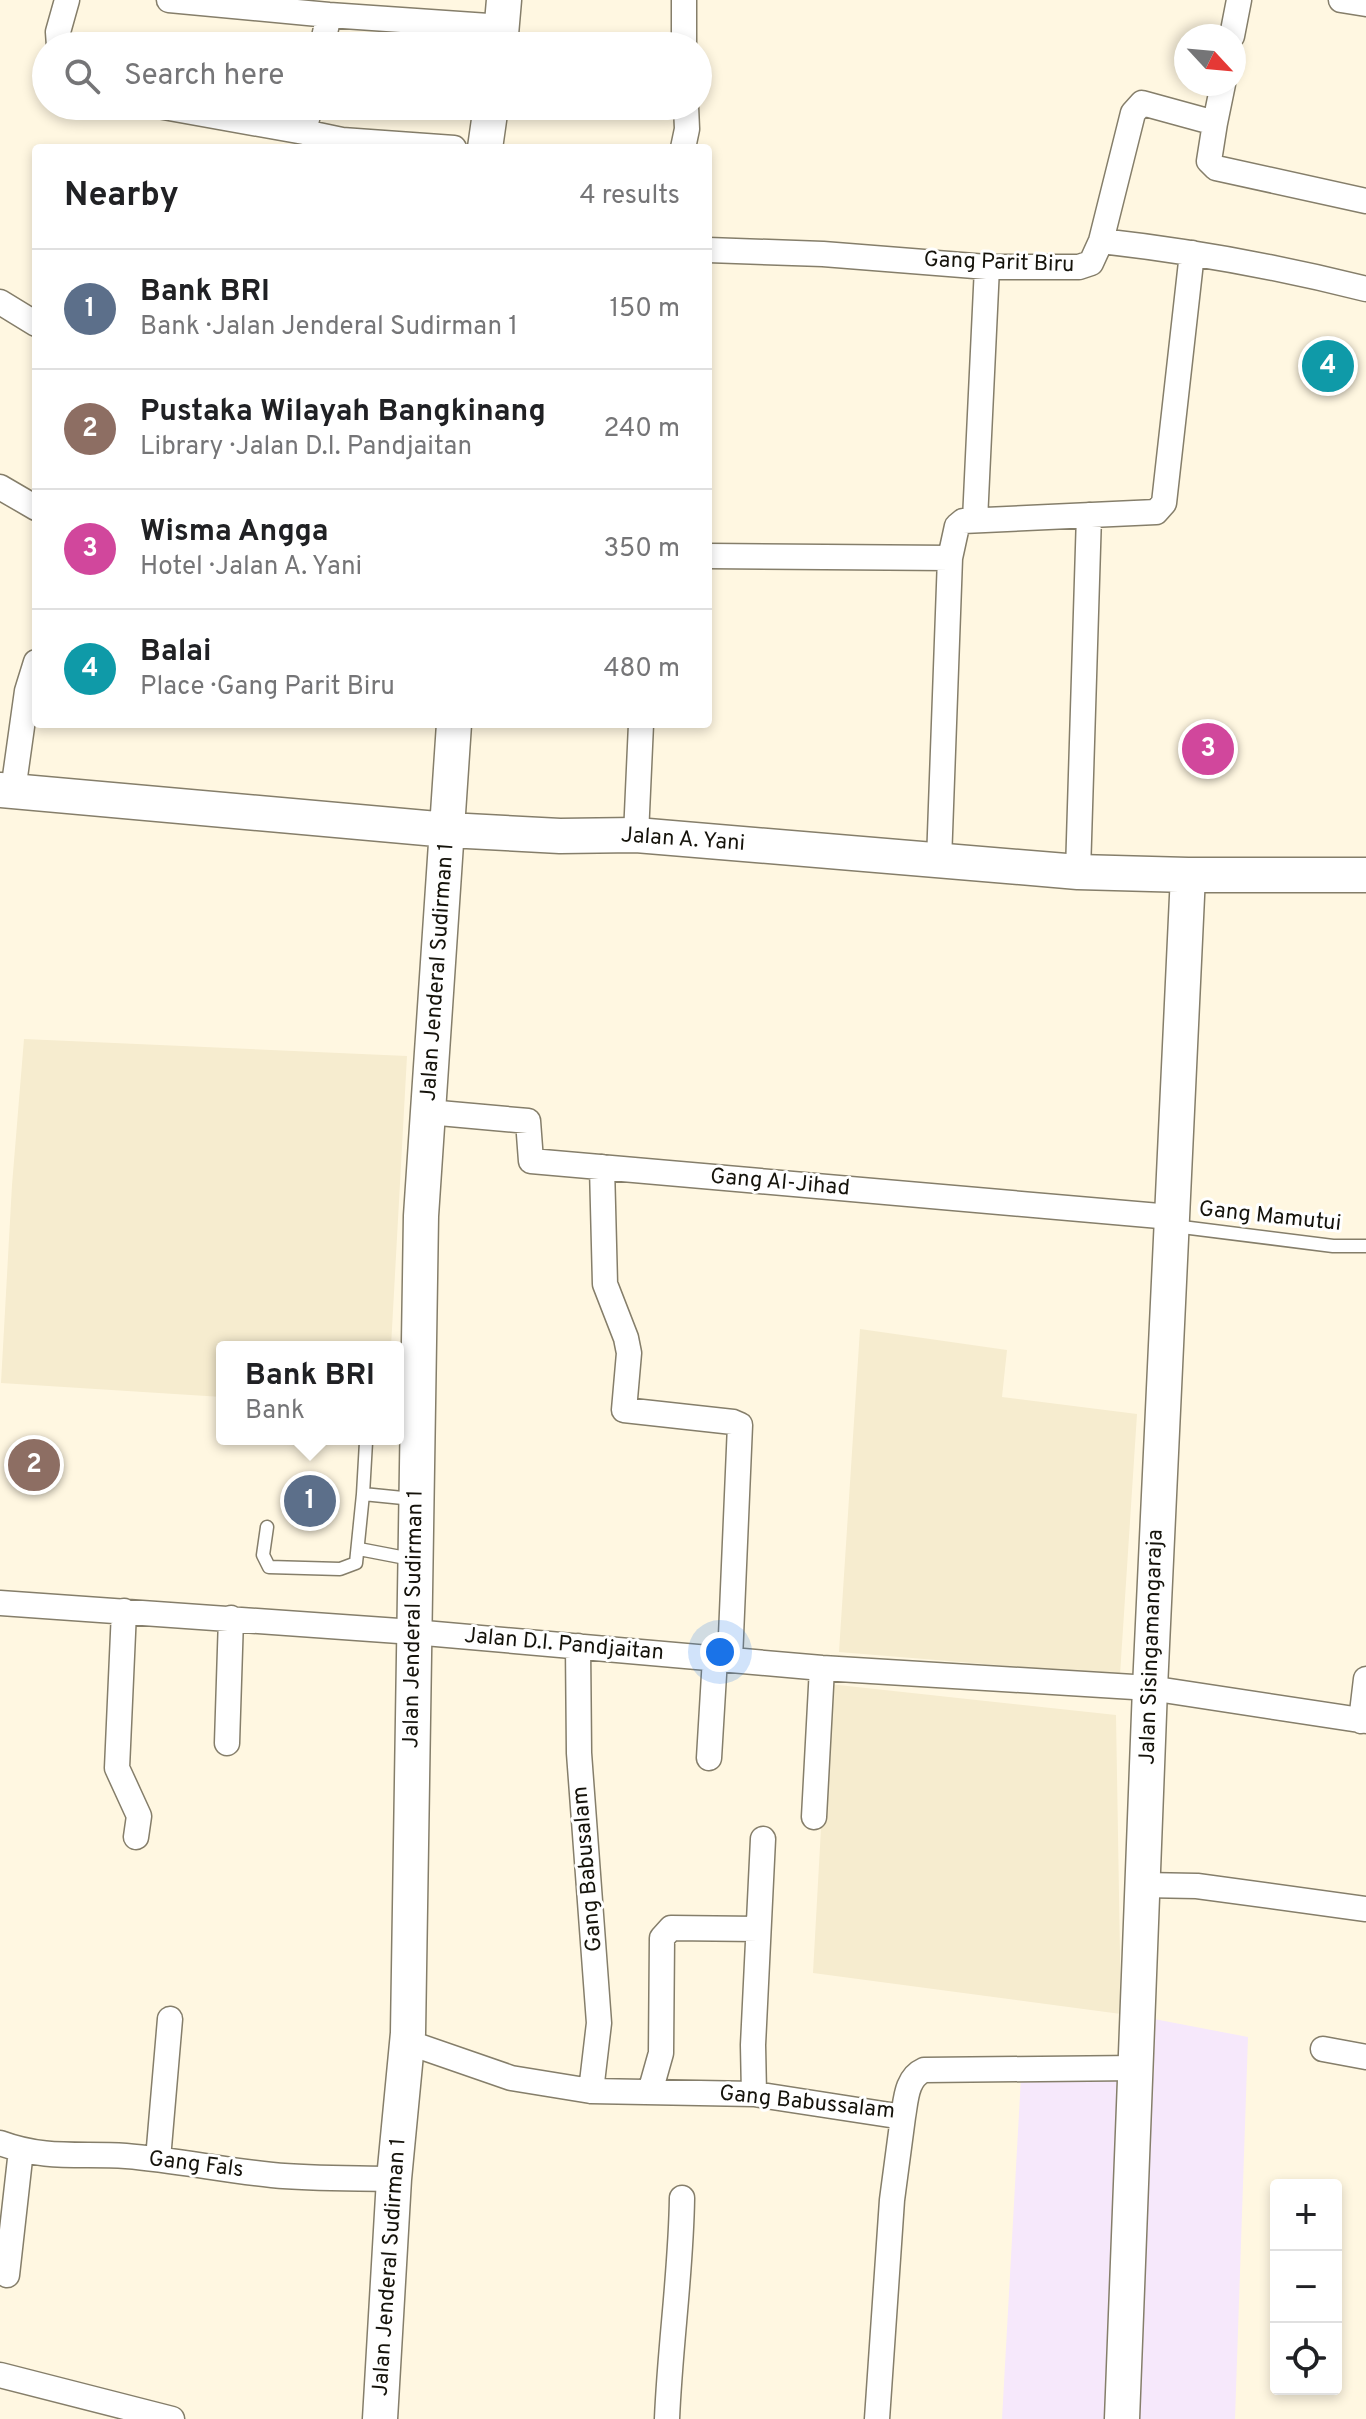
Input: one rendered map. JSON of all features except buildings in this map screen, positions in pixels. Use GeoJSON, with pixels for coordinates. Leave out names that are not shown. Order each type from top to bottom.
{"type":"FeatureCollection","features":[{"type":"Feature","properties":{"kind":"street"},"geometry":{"type":"LineString","coordinates":[[58,32],[67,0]]}},
{"type":"Feature","properties":{"kind":"street"},"geometry":{"type":"LineString","coordinates":[[169,0],[329,15],[502,24]]}},
{"type":"Feature","properties":{"kind":"street"},"geometry":{"type":"LineString","coordinates":[[684,0],[684,32]]}},
{"type":"Feature","properties":{"kind":"street"},"geometry":{"type":"LineString","coordinates":[[1234,24],[1239,0]]}},
{"type":"Feature","properties":{"kind":"street"},"geometry":{"type":"LineString","coordinates":[[1341,0],[1366,4]]}},
{"type":"Feature","properties":{"kind":"street"},"geometry":{"type":"LineString","coordinates":[[325,32],[329,15]]}},
{"type":"Feature","properties":{"kind":"street"},"geometry":{"type":"LineString","coordinates":[[1221,96],[1209,161],[1216,168],[1366,201]]}},
{"type":"Feature","properties":{"kind":"street"},"geometry":{"type":"LineString","coordinates":[[1101,241],[1133,113],[1138,105],[1142,103],[1215,123]]}},
{"type":"Feature","properties":{"kind":"street"},"geometry":{"type":"LineString","coordinates":[[237,120],[342,140],[398,144]]}},
{"type":"Feature","properties":{"kind":"street"},"geometry":{"type":"LineString","coordinates":[[304,132],[307,120]]}},
{"type":"Feature","properties":{"kind":"street"},"geometry":{"type":"LineString","coordinates":[[486,144],[489,120]]}},
{"type":"Feature","properties":{"kind":"street"},"geometry":{"type":"LineString","coordinates":[[684,144],[687,120]]}},
{"type":"Feature","properties":{"kind":"street","name":"Gang Parit Biru"},"geometry":{"type":"LineString","coordinates":[[712,250],[823,254],[987,267],[1086,266],[1091,263],[1101,241],[1300,272],[1366,289]]}},
{"type":"Feature","properties":{"kind":"street"},"geometry":{"type":"LineString","coordinates":[[939,861],[950,558],[957,526],[963,521],[975,520],[1156,512],[1164,503],[1192,253]]}},
{"type":"Feature","properties":{"kind":"street"},"geometry":{"type":"LineString","coordinates":[[975,520],[987,267]]}},
{"type":"Feature","properties":{"kind":"street"},"geometry":{"type":"LineString","coordinates":[[0,302],[32,322]]}},
{"type":"Feature","properties":{"kind":"street"},"geometry":{"type":"LineString","coordinates":[[0,487],[32,506]]}},
{"type":"Feature","properties":{"kind":"street"},"geometry":{"type":"LineString","coordinates":[[1078,872],[1089,515]]}},
{"type":"Feature","properties":{"kind":"street"},"geometry":{"type":"LineString","coordinates":[[712,556],[950,558]]}},
{"type":"Feature","properties":{"kind":"street"},"geometry":{"type":"LineString","coordinates":[[6,791],[32,675]]}},
{"type":"Feature","properties":{"kind":"street","name":"Jalan Jenderal Sudirman 1"},"geometry":{"type":"LineString","coordinates":[[380,2419],[394,2179],[407,2042],[421,1216],[454,728]]}},
{"type":"Feature","properties":{"kind":"street"},"geometry":{"type":"LineString","coordinates":[[636,835],[641,728]]}},
{"type":"Feature","properties":{"kind":"street","name":"Jalan A. Yani"},"geometry":{"type":"LineString","coordinates":[[6,791],[448,830],[560,836],[636,835],[1078,872],[1366,875]]}},
{"type":"Feature","properties":{"kind":"street","name":"Jalan Sisingamangaraja"},"geometry":{"type":"LineString","coordinates":[[1122,2419],[1150,1688],[1188,875]]}},
{"type":"Feature","properties":{"kind":"street","name":"Gang Al-Jihad"},"geometry":{"type":"LineString","coordinates":[[428,1112],[528,1121],[531,1161],[1170,1221]]}},
{"type":"Feature","properties":{"kind":"street"},"geometry":{"type":"LineString","coordinates":[[602,1167],[605,1284],[629,1353],[624,1410],[740,1425],[722,1659],[709,1758]]}},
{"type":"Feature","properties":{"kind":"street","name":"Jalan D.I. Pandjaitan"},"geometry":{"type":"LineString","coordinates":[[0,1603],[413,1632],[822,1668],[1150,1688],[1363,1721]]}},
{"type":"Feature","properties":{"kind":"street"},"geometry":{"type":"LineString","coordinates":[[124,1611],[117,1768],[139,1816],[136,1837]]}},
{"type":"Feature","properties":{"kind":"street"},"geometry":{"type":"LineString","coordinates":[[227,1743],[231,1618]]}},
{"type":"Feature","properties":{"kind":"street","name":"Gang Babusalam"},"geometry":{"type":"LineString","coordinates":[[578,1646],[580,1769],[599,2023],[591,2091]]}},
{"type":"Feature","properties":{"kind":"street"},"geometry":{"type":"LineString","coordinates":[[814,1817],[822,1668]]}},
{"type":"Feature","properties":{"kind":"street"},"geometry":{"type":"LineString","coordinates":[[1363,1721],[1366,1679]]}},
{"type":"Feature","properties":{"kind":"street"},"geometry":{"type":"LineString","coordinates":[[754,2094],[753,2045],[763,1839]]}},
{"type":"Feature","properties":{"kind":"street"},"geometry":{"type":"LineString","coordinates":[[1143,1885],[1197,1886],[1366,1909]]}},
{"type":"Feature","properties":{"kind":"street"},"geometry":{"type":"LineString","coordinates":[[650,2092],[661,2053],[662,1938],[671,1928],[758,1929]]}},
{"type":"Feature","properties":{"kind":"street"},"geometry":{"type":"LineString","coordinates":[[158,2159],[170,2019]]}},
{"type":"Feature","properties":{"kind":"street","name":"Gang Babussalam"},"geometry":{"type":"LineString","coordinates":[[407,2042],[511,2078],[591,2091],[754,2094],[903,2117],[911,2080],[924,2070],[1137,2068]]}},
{"type":"Feature","properties":{"kind":"street"},"geometry":{"type":"LineString","coordinates":[[1323,2049],[1366,2057]]}},
{"type":"Feature","properties":{"kind":"street"},"geometry":{"type":"LineString","coordinates":[[877,2419],[892,2200],[903,2117]]}},
{"type":"Feature","properties":{"kind":"street"},"geometry":{"type":"LineString","coordinates":[[7,2275],[10,2146]]}},
{"type":"Feature","properties":{"kind":"street","name":"Gang Fals"},"geometry":{"type":"LineString","coordinates":[[10,2146],[63,2157],[158,2159],[272,2175],[394,2179]]}},
{"type":"Feature","properties":{"kind":"street"},"geometry":{"type":"LineString","coordinates":[[667,2419],[669,2363],[682,2243],[682,2198]]}},
{"type":"Feature","properties":{"kind":"street"},"geometry":{"type":"LineString","coordinates":[[0,2375],[172,2419]]}},
{"type":"Feature","properties":{"kind":"lane","name":"Gang Mamutui"},"geometry":{"type":"LineString","coordinates":[[1170,1221],[1333,1246],[1366,1246]]}},
{"type":"Feature","properties":{"kind":"lane"},"geometry":{"type":"LineString","coordinates":[[267,1527],[263,1555],[269,1567],[340,1569],[356,1563],[366,1445]]}},
{"type":"Feature","properties":{"kind":"lane"},"geometry":{"type":"LineString","coordinates":[[363,1494],[416,1500]]}},
{"type":"Feature","properties":{"kind":"lane"},"geometry":{"type":"LineString","coordinates":[[359,1549],[415,1560]]}},
{"type":"Feature","properties":{"kind":"shaded area"},"geometry":{"type":"Polygon","coordinates":[[[24,1039],[407,1056],[391,1341],[216,1341],[216,1397],[1,1383],[24,1039]]]}},
{"type":"Feature","properties":{"kind":"shaded area"},"geometry":{"type":"Polygon","coordinates":[[[860,1329],[1007,1350],[1002,1397],[1137,1414],[1120,1675],[839,1652],[860,1329]]]}},
{"type":"Feature","properties":{"kind":"shaded area"},"geometry":{"type":"Polygon","coordinates":[[[829,1684],[1116,1715],[1121,2014],[813,1973],[829,1684]]]}},
{"type":"Feature","properties":{"kind":"shaded area"},"geometry":{"type":"Polygon","coordinates":[[[1154,2019],[1248,2037],[1235,2419],[1002,2419],[1021,2077],[1120,2077],[1154,2073],[1154,2019]]]}},
{"type":"Feature","properties":{"kind":"place","name":"Balai"},"geometry":{"type":"Point","coordinates":[1328,366]}},
{"type":"Feature","properties":{"kind":"place","name":"Wisma Angga"},"geometry":{"type":"Point","coordinates":[1208,749]}},
{"type":"Feature","properties":{"kind":"place","name":"Pustaka Wilayah Bangkinang"},"geometry":{"type":"Point","coordinates":[34,1465]}},
{"type":"Feature","properties":{"kind":"place","name":"Bank BRI"},"geometry":{"type":"Point","coordinates":[310,1501]}}]}
